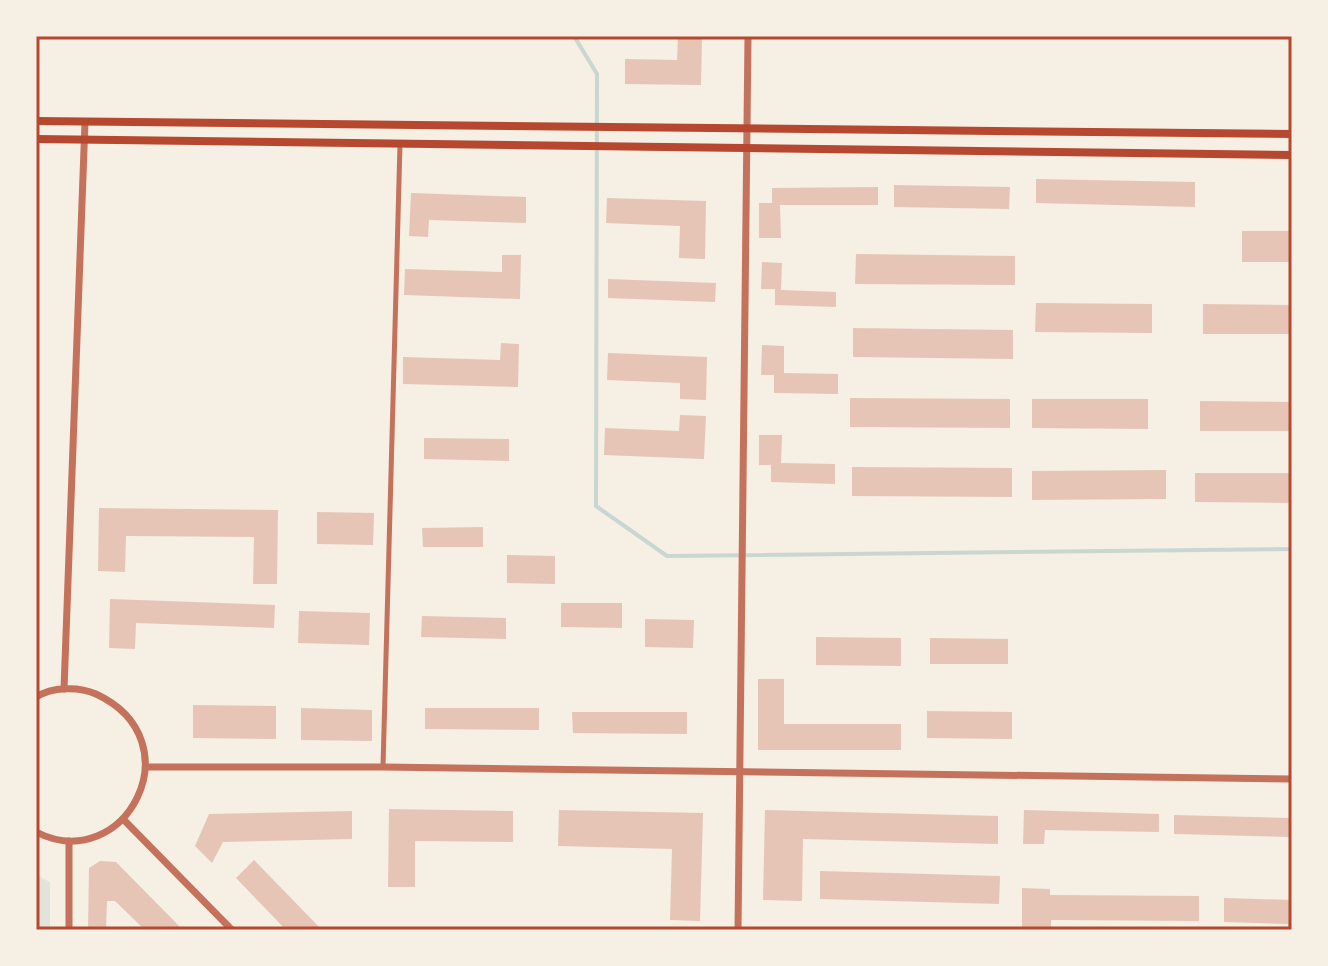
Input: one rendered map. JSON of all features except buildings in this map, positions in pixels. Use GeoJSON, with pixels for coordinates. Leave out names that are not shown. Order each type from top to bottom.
{"type":"FeatureCollection","features":[{"type":"Feature","properties":{"kind":"main road"},"geometry":{"type":"LineString","coordinates":[[36,121],[1292,134]]}},
{"type":"Feature","properties":{"kind":"main road"},"geometry":{"type":"LineString","coordinates":[[36,139],[1292,155]]}},
{"type":"Feature","properties":{"kind":"street"},"geometry":{"type":"LineString","coordinates":[[738,930],[748,36]]}},
{"type":"Feature","properties":{"kind":"street"},"geometry":{"type":"LineString","coordinates":[[64,689],[85,122]]}},
{"type":"Feature","properties":{"kind":"street"},"geometry":{"type":"LineString","coordinates":[[383,767],[401,143]]}},
{"type":"Feature","properties":{"kind":"street"},"geometry":{"type":"LineString","coordinates":[[36,697],[64,689],[90,691],[113,702],[131,719],[142,742],[146,767],[139,795],[123,819],[98,835],[69,841],[36,832]]}},
{"type":"Feature","properties":{"kind":"street"},"geometry":{"type":"LineString","coordinates":[[146,767],[383,767],[1292,779]]}},
{"type":"Feature","properties":{"kind":"street"},"geometry":{"type":"LineString","coordinates":[[123,819],[232,930]]}},
{"type":"Feature","properties":{"kind":"street"},"geometry":{"type":"LineString","coordinates":[[69,841],[69,930]]}},
{"type":"Feature","properties":{"kind":"shaded area"},"geometry":{"type":"Polygon","coordinates":[[[36,875],[50,882],[50,930],[36,930],[36,875]]]}},
{"type":"Feature","properties":{"kind":"waterway"},"geometry":{"type":"LineString","coordinates":[[574,36],[597,74],[596,506],[667,556],[1292,549]]}}]}
